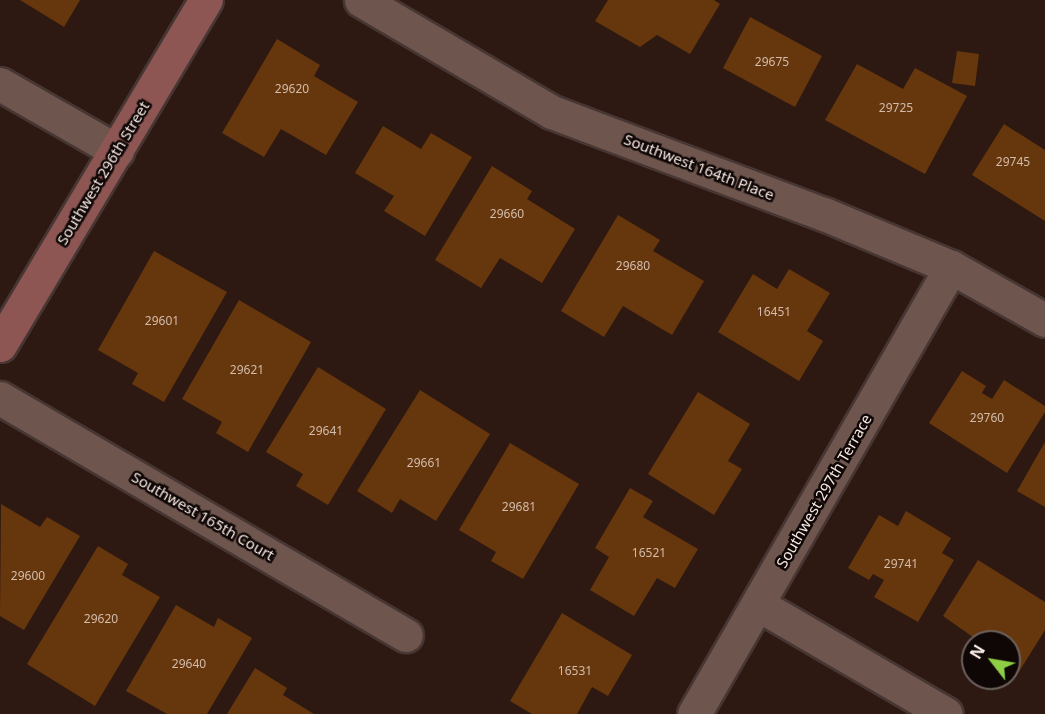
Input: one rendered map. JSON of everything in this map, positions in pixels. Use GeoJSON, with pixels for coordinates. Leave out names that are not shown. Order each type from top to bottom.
{"type":"FeatureCollection","features":[{"type":"Feature","properties":{"kind":"street","name":"Southwest 296th Street"},"geometry":{"type":"LineString","coordinates":[[0,345],[206,0]]}},
{"type":"Feature","properties":{"kind":"street","name":"Southwest 164th Place"},"geometry":{"type":"LineString","coordinates":[[361,0],[552,112],[824,214],[951,267],[1045,320]]}},
{"type":"Feature","properties":{"kind":"street"},"geometry":{"type":"LineString","coordinates":[[0,84],[117,151]]}},
{"type":"Feature","properties":{"kind":"street","name":"Southwest 297th Terrace"},"geometry":{"type":"LineString","coordinates":[[694,714],[759,605],[951,267]]}},
{"type":"Feature","properties":{"kind":"street","name":"Southwest 165th Court"},"geometry":{"type":"LineString","coordinates":[[0,398],[405,635]]}},
{"type":"Feature","properties":{"kind":"street"},"geometry":{"type":"LineString","coordinates":[[759,605],[946,714]]}},
{"type":"Feature","properties":{"kind":"building"},"geometry":{"type":"Polygon","coordinates":[[[20,0],[80,0],[64,27],[20,0]]]}},
{"type":"Feature","properties":{"kind":"building"},"geometry":{"type":"Polygon","coordinates":[[[608,0],[714,0],[720,4],[690,54],[657,35],[640,47],[595,21],[608,0]]]}},
{"type":"Feature","properties":{"kind":"building"},"geometry":{"type":"Polygon","coordinates":[[[750,17],[822,56],[795,107],[723,68],[750,17]]]}},
{"type":"Feature","properties":{"kind":"building"},"geometry":{"type":"Polygon","coordinates":[[[277,39],[320,65],[314,76],[358,102],[326,155],[281,129],[264,157],[222,133],[277,39]]]}},
{"type":"Feature","properties":{"kind":"building"},"geometry":{"type":"Polygon","coordinates":[[[957,51],[979,54],[975,86],[952,83],[957,51]]]}},
{"type":"Feature","properties":{"kind":"building"},"geometry":{"type":"Polygon","coordinates":[[[857,64],[903,89],[915,68],[967,96],[925,174],[825,120],[857,64]]]}},
{"type":"Feature","properties":{"kind":"building"},"geometry":{"type":"Polygon","coordinates":[[[1004,124],[1045,150],[1045,221],[972,175],[1004,124]]]}},
{"type":"Feature","properties":{"kind":"building"},"geometry":{"type":"Polygon","coordinates":[[[383,126],[421,149],[431,133],[472,157],[425,236],[384,211],[394,196],[355,173],[383,126]]]}},
{"type":"Feature","properties":{"kind":"building"},"geometry":{"type":"Polygon","coordinates":[[[492,166],[532,191],[527,199],[575,229],[542,283],[500,258],[481,288],[435,260],[492,166]]]}},
{"type":"Feature","properties":{"kind":"building"},"geometry":{"type":"Polygon","coordinates":[[[618,215],[660,240],[653,251],[704,281],[672,335],[623,306],[604,337],[561,311],[618,215]]]}},
{"type":"Feature","properties":{"kind":"building"},"geometry":{"type":"Polygon","coordinates":[[[154,251],[227,292],[164,402],[132,384],[138,373],[98,350],[154,251]]]}},
{"type":"Feature","properties":{"kind":"building"},"geometry":{"type":"Polygon","coordinates":[[[789,269],[830,293],[807,331],[823,341],[799,381],[718,332],[753,274],[777,289],[789,269]]]}},
{"type":"Feature","properties":{"kind":"building"},"geometry":{"type":"Polygon","coordinates":[[[239,300],[311,342],[248,452],[216,433],[222,422],[182,399],[239,300]]]}},
{"type":"Feature","properties":{"kind":"building"},"geometry":{"type":"Polygon","coordinates":[[[318,367],[386,409],[328,505],[296,486],[303,474],[266,452],[318,367]]]}},
{"type":"Feature","properties":{"kind":"building"},"geometry":{"type":"Polygon","coordinates":[[[962,371],[986,386],[982,393],[992,399],[1004,380],[1045,406],[1045,412],[1007,473],[929,423],[962,371]]]}},
{"type":"Feature","properties":{"kind":"building"},"geometry":{"type":"Polygon","coordinates":[[[420,390],[490,434],[436,521],[400,499],[392,513],[357,491],[420,390]]]}},
{"type":"Feature","properties":{"kind":"building"},"geometry":{"type":"Polygon","coordinates":[[[698,392],[750,424],[728,461],[742,469],[714,515],[648,474],[698,392]]]}},
{"type":"Feature","properties":{"kind":"building"},"geometry":{"type":"Polygon","coordinates":[[[1045,442],[1045,507],[1017,491],[1045,442]]]}},
{"type":"Feature","properties":{"kind":"building"},"geometry":{"type":"Polygon","coordinates":[[[510,443],[579,484],[523,579],[491,561],[496,552],[459,530],[510,443]]]}},
{"type":"Feature","properties":{"kind":"building"},"geometry":{"type":"Polygon","coordinates":[[[630,488],[653,501],[643,517],[698,549],[675,588],[657,578],[634,616],[590,590],[609,557],[595,548],[630,488]]]}},
{"type":"Feature","properties":{"kind":"building"},"geometry":{"type":"Polygon","coordinates":[[[1,504],[40,527],[47,517],[80,536],[24,630],[0,616],[1,504]]]}},
{"type":"Feature","properties":{"kind":"building"},"geometry":{"type":"Polygon","coordinates":[[[906,511],[951,538],[942,553],[954,560],[918,622],[874,597],[884,580],[873,574],[869,580],[848,568],[879,515],[898,526],[906,511]]]}},
{"type":"Feature","properties":{"kind":"building"},"geometry":{"type":"Polygon","coordinates":[[[98,546],[128,564],[122,575],[160,597],[95,706],[27,664],[98,546]]]}},
{"type":"Feature","properties":{"kind":"building"},"geometry":{"type":"Polygon","coordinates":[[[978,560],[1045,602],[1045,630],[1021,668],[1021,630],[963,630],[943,616],[978,560]]]}},
{"type":"Feature","properties":{"kind":"building"},"geometry":{"type":"Polygon","coordinates":[[[176,605],[214,627],[218,618],[252,638],[207,714],[167,714],[126,691],[176,605]]]}},
{"type":"Feature","properties":{"kind":"building"},"geometry":{"type":"Polygon","coordinates":[[[562,613],[632,655],[608,696],[592,687],[577,714],[532,714],[510,701],[562,613]]]}},
{"type":"Feature","properties":{"kind":"building"},"geometry":{"type":"Polygon","coordinates":[[[255,668],[287,688],[283,695],[314,714],[227,714],[255,668]]]}}]}
